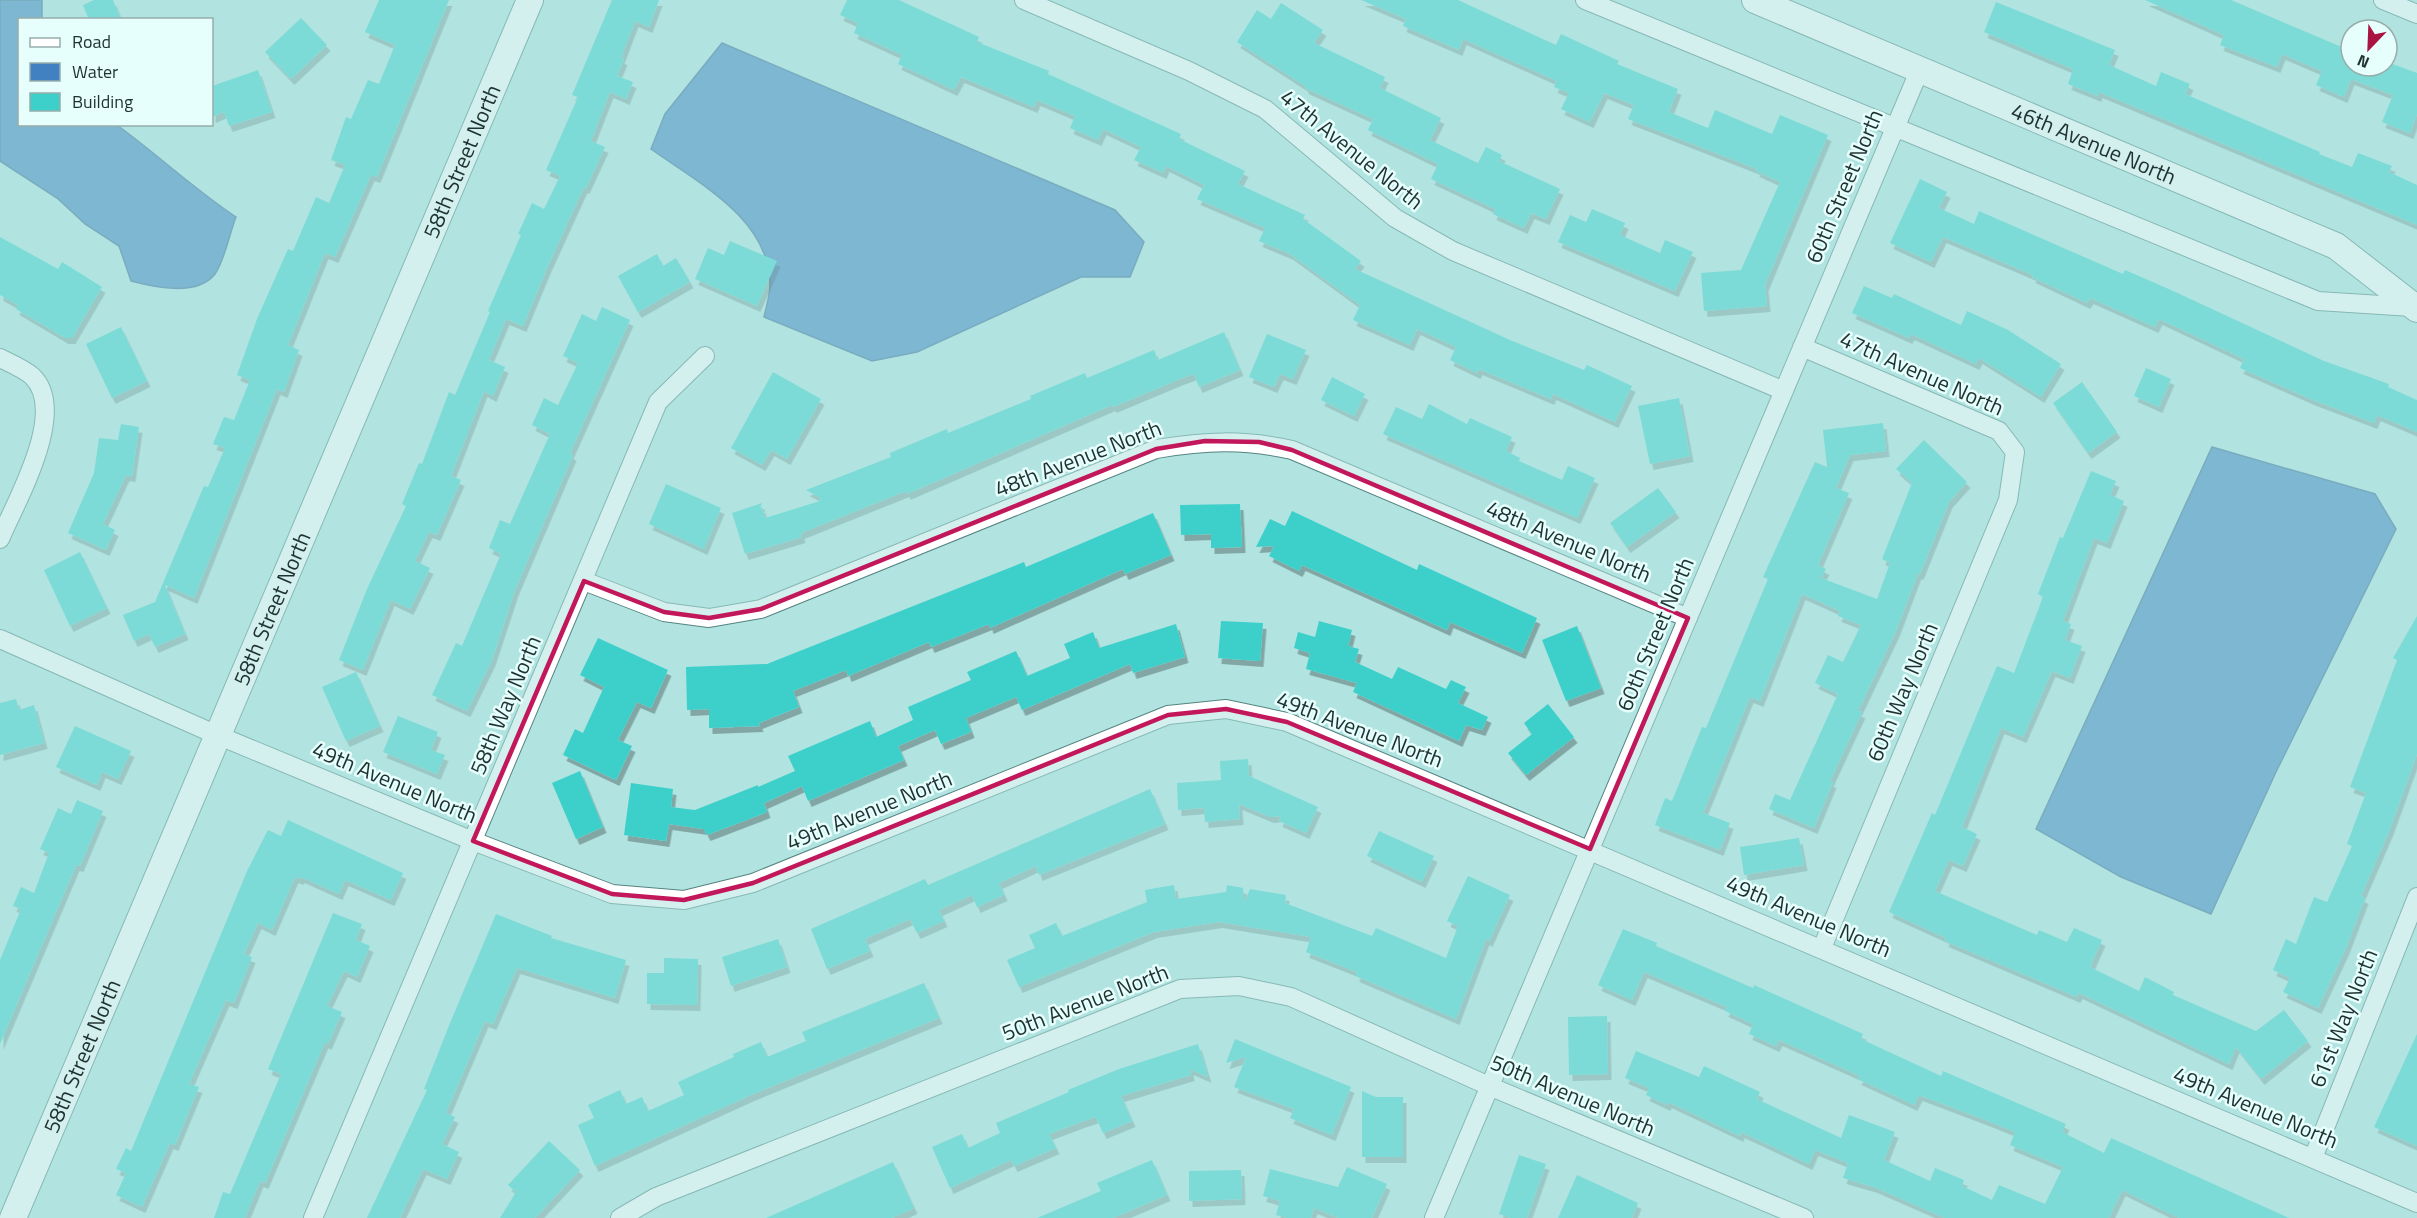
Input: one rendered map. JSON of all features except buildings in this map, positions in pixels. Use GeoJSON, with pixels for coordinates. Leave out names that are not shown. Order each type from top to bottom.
{"type":"FeatureCollection","features":[{"type":"Feature","properties":{"kind":"street","name":"58th Street North"},"geometry":{"type":"LineString","coordinates":[[13,1218],[530,0]]}},
{"type":"Feature","properties":{"kind":"street","name":"47th Avenue North"},"geometry":{"type":"LineString","coordinates":[[1024,0],[1189,71],[1265,109],[1395,218],[1453,252],[1784,390]]}},
{"type":"Feature","properties":{"kind":"street"},"geometry":{"type":"LineString","coordinates":[[1585,0],[2318,301],[2415,308]]}},
{"type":"Feature","properties":{"kind":"street","name":"46th Avenue North"},"geometry":{"type":"LineString","coordinates":[[1755,0],[2336,246],[2415,308]]}},
{"type":"Feature","properties":{"kind":"street"},"geometry":{"type":"LineString","coordinates":[[2383,0],[2417,14]]}},
{"type":"Feature","properties":{"kind":"street","name":"60th Street North"},"geometry":{"type":"LineString","coordinates":[[1434,1218],[1920,69]]}},
{"type":"Feature","properties":{"kind":"street","name":"47th Avenue North"},"geometry":{"type":"LineString","coordinates":[[1802,347],[1999,431],[2015,452]]}},
{"type":"Feature","properties":{"kind":"street","name":"58th Way North"},"geometry":{"type":"LineString","coordinates":[[313,1218],[658,402],[705,356]]}},
{"type":"Feature","properties":{"kind":"street"},"geometry":{"type":"LineString","coordinates":[[0,358],[32,376],[43,394],[46,419],[40,442],[0,539]]}},
{"type":"Feature","properties":{"kind":"street","name":"48th Avenue North"},"geometry":{"type":"LineString","coordinates":[[584,581],[664,612],[709,618],[761,609],[1156,449],[1205,441],[1259,442],[1292,450],[1688,618]]}},
{"type":"Feature","properties":{"kind":"street","name":"60th Way North"},"geometry":{"type":"LineString","coordinates":[[1822,948],[2008,500],[2015,452]]}},
{"type":"Feature","properties":{"kind":"street","name":"49th Avenue North"},"geometry":{"type":"LineString","coordinates":[[0,639],[217,735],[472,841],[612,894],[684,900],[753,883],[1168,715],[1226,709],[1287,722],[1590,849],[2417,1203]]}},
{"type":"Feature","properties":{"kind":"street","name":"61st Way North"},"geometry":{"type":"LineString","coordinates":[[2313,1158],[2417,897]]}},
{"type":"Feature","properties":{"kind":"street","name":"50th Avenue North"},"geometry":{"type":"LineString","coordinates":[[620,1218],[656,1197],[1180,989],[1239,986],[1291,997],[1490,1086],[1804,1218]]}},
{"type":"Feature","properties":{"kind":"highlighted area"},"geometry":{"type":"Polygon","coordinates":[[[1205,441],[1259,442],[1292,450],[1688,618],[1590,849],[1287,722],[1226,709],[1168,715],[753,883],[684,900],[612,894],[473,841],[584,581],[664,612],[709,618],[761,609],[1156,449],[1205,441]]]}},
{"type":"Feature","properties":{"kind":"water"},"geometry":{"type":"Polygon","coordinates":[[[0,0],[42,0],[42,18],[18,18],[18,126],[118,126],[236,217],[221,262],[215,274],[198,286],[175,288],[131,281],[119,246],[85,224],[57,198],[0,161],[0,0]]]}},
{"type":"Feature","properties":{"kind":"water"},"geometry":{"type":"Polygon","coordinates":[[[722,43],[1115,210],[1144,242],[1130,277],[1081,277],[917,352],[872,361],[764,317],[770,285],[767,262],[758,241],[745,222],[728,205],[651,149],[665,114],[722,43]]]}},
{"type":"Feature","properties":{"kind":"water"},"geometry":{"type":"Polygon","coordinates":[[[2212,447],[2375,494],[2396,529],[2276,772],[2211,914],[2121,877],[2036,829],[2212,447]]]}}]}
